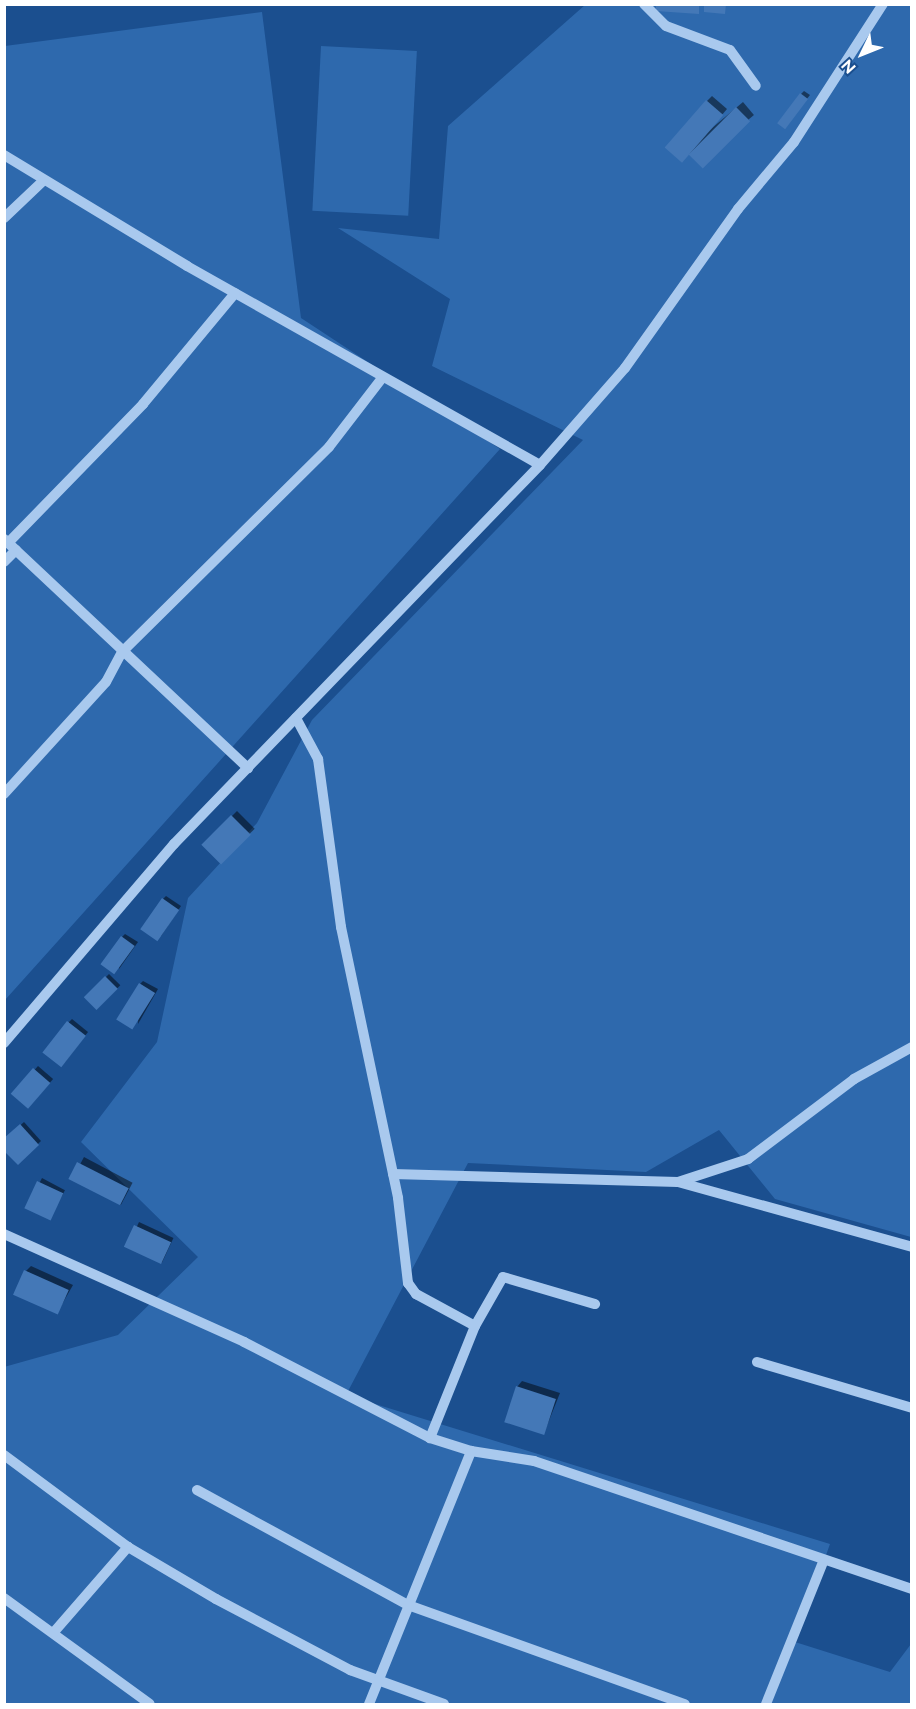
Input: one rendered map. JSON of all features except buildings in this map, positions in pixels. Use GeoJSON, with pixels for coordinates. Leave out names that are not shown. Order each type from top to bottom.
{"type":"FeatureCollection","features":[{"type":"Feature","properties":{"kind":"street"},"geometry":{"type":"LineString","coordinates":[[644,4],[666,26],[730,50],[756,86]]}},
{"type":"Feature","properties":{"kind":"street"},"geometry":{"type":"LineString","coordinates":[[4,1042],[174,844],[540,465],[625,368],[738,209],[794,141],[883,4]]}},
{"type":"Feature","properties":{"kind":"street"},"geometry":{"type":"LineString","coordinates":[[4,155],[235,293],[540,465]]}},
{"type":"Feature","properties":{"kind":"street"},"geometry":{"type":"LineString","coordinates":[[4,218],[44,180]]}},
{"type":"Feature","properties":{"kind":"street"},"geometry":{"type":"LineString","coordinates":[[4,562],[9,544],[142,404],[235,293]]}},
{"type":"Feature","properties":{"kind":"street"},"geometry":{"type":"LineString","coordinates":[[4,794],[106,682],[122,652],[320,456],[383,376]]}},
{"type":"Feature","properties":{"kind":"street"},"geometry":{"type":"LineString","coordinates":[[9,544],[122,652],[213,730],[248,768]]}},
{"type":"Feature","properties":{"kind":"street"},"geometry":{"type":"LineString","coordinates":[[296,718],[318,759],[352,994],[393,1174],[408,1284],[416,1294],[476,1326]]}},
{"type":"Feature","properties":{"kind":"street"},"geometry":{"type":"LineString","coordinates":[[678,1182],[748,1160],[854,1079],[912,1047]]}},
{"type":"Feature","properties":{"kind":"street"},"geometry":{"type":"LineString","coordinates":[[393,1174],[678,1182],[912,1247]]}},
{"type":"Feature","properties":{"kind":"street"},"geometry":{"type":"LineString","coordinates":[[4,1234],[244,1342],[430,1438],[471,1451],[534,1461],[912,1589]]}},
{"type":"Feature","properties":{"kind":"street"},"geometry":{"type":"LineString","coordinates":[[430,1438],[476,1326],[503,1277],[595,1304]]}},
{"type":"Feature","properties":{"kind":"street"},"geometry":{"type":"LineString","coordinates":[[757,1362],[912,1408]]}},
{"type":"Feature","properties":{"kind":"street"},"geometry":{"type":"LineString","coordinates":[[369,1704],[377,1679],[471,1451]]}},
{"type":"Feature","properties":{"kind":"street"},"geometry":{"type":"LineString","coordinates":[[4,1455],[128,1547],[216,1599],[377,1679],[444,1704]]}},
{"type":"Feature","properties":{"kind":"street"},"geometry":{"type":"LineString","coordinates":[[197,1490],[408,1605],[686,1704]]}},
{"type":"Feature","properties":{"kind":"street"},"geometry":{"type":"LineString","coordinates":[[54,1632],[128,1547]]}},
{"type":"Feature","properties":{"kind":"street"},"geometry":{"type":"LineString","coordinates":[[766,1704],[824,1560]]}},
{"type":"Feature","properties":{"kind":"street"},"geometry":{"type":"LineString","coordinates":[[4,1598],[54,1632],[150,1704]]}},
{"type":"Feature","properties":{"kind":"shaded area"},"geometry":{"type":"Polygon","coordinates":[[[585,5],[911,5],[911,1237],[775,1199],[719,1130],[646,1172],[468,1163],[346,1395],[830,1544],[795,1642],[890,1672],[911,1644],[911,1704],[5,1704],[4,1367],[118,1335],[198,1257],[81,1142],[157,1042],[188,898],[257,823],[312,720],[583,440],[432,366],[450,299],[338,228],[439,239],[448,126],[585,5]]]}},
{"type":"Feature","properties":{"kind":"shaded area"},"geometry":{"type":"Polygon","coordinates":[[[262,12],[301,318],[500,449],[5,1000],[5,46],[262,12]]]}},
{"type":"Feature","properties":{"kind":"shaded area"},"geometry":{"type":"Polygon","coordinates":[[[321,46],[417,51],[408,216],[312,211],[321,46]]]}}]}
